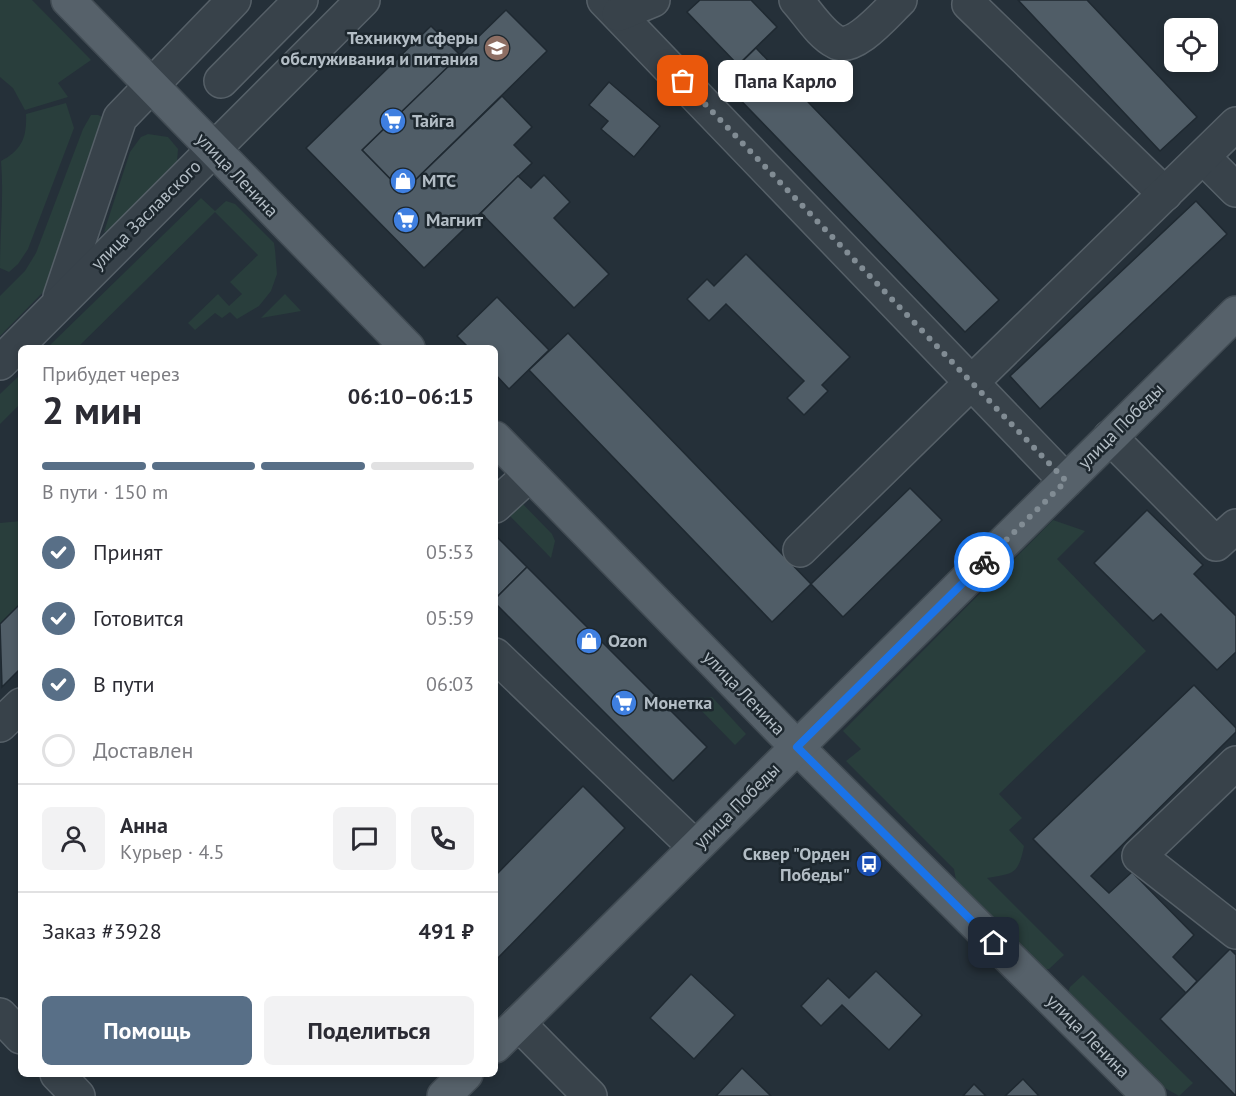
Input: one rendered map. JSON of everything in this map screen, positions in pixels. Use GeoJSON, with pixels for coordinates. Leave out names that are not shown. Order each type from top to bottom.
{"type":"FeatureCollection","features":[{"type":"Feature","properties":{"kind":"main road","name":"улица Ленина"},"geometry":{"type":"LineString","coordinates":[[68,0],[405,345]]}},
{"type":"Feature","properties":{"kind":"main road","name":"улица Победы"},"geometry":{"type":"LineString","coordinates":[[506,1035],[1236,313]]}},
{"type":"Feature","properties":{"kind":"main road","name":"улица Ленина"},"geometry":{"type":"LineString","coordinates":[[498,441],[797,747],[1149,1096]]}},
{"type":"Feature","properties":{"kind":"main road"},"geometry":{"type":"LineString","coordinates":[[444,1096],[463,1077]]}},
{"type":"Feature","properties":{"kind":"street","name":"улица Заславского"},"geometry":{"type":"LineString","coordinates":[[57,305],[120,118],[234,0]]}},
{"type":"Feature","properties":{"kind":"street"},"geometry":{"type":"LineString","coordinates":[[221,81],[301,0]]}},
{"type":"Feature","properties":{"kind":"street","name":"улица Заславского"},"geometry":{"type":"LineString","coordinates":[[0,363],[363,0]]}},
{"type":"Feature","properties":{"kind":"street"},"geometry":{"type":"LineString","coordinates":[[611,7],[653,0]]}},
{"type":"Feature","properties":{"kind":"street"},"geometry":{"type":"LineString","coordinates":[[796,0],[828,36],[846,45],[856,40],[900,0]]}},
{"type":"Feature","properties":{"kind":"street"},"geometry":{"type":"LineString","coordinates":[[970,0],[969,4],[1165,194]]}},
{"type":"Feature","properties":{"kind":"street"},"geometry":{"type":"LineString","coordinates":[[611,7],[1066,481]]}},
{"type":"Feature","properties":{"kind":"street"},"geometry":{"type":"LineString","coordinates":[[800,550],[1236,124]]}},
{"type":"Feature","properties":{"kind":"street"},"geometry":{"type":"LineString","coordinates":[[1203,157],[1236,190]]}},
{"type":"Feature","properties":{"kind":"street"},"geometry":{"type":"LineString","coordinates":[[1110,437],[1216,544],[1236,526]]}},
{"type":"Feature","properties":{"kind":"street"},"geometry":{"type":"LineString","coordinates":[[498,503],[530,474]]}},
{"type":"Feature","properties":{"kind":"street"},"geometry":{"type":"LineString","coordinates":[[498,658],[695,847]]}},
{"type":"Feature","properties":{"kind":"street"},"geometry":{"type":"LineString","coordinates":[[0,725],[18,708]]}},
{"type":"Feature","properties":{"kind":"street"},"geometry":{"type":"LineString","coordinates":[[1236,764],[1140,856],[1236,932]]}},
{"type":"Feature","properties":{"kind":"street"},"geometry":{"type":"LineString","coordinates":[[0,1015],[18,1034]]}},
{"type":"Feature","properties":{"kind":"street"},"geometry":{"type":"LineString","coordinates":[[506,1035],[590,1096]]}},
{"type":"Feature","properties":{"kind":"street"},"geometry":{"type":"LineString","coordinates":[[60,1077],[78,1096]]}},
{"type":"Feature","properties":{"kind":"green space"},"geometry":{"type":"Polygon","coordinates":[[[0,0],[32,0],[91,60],[58,83],[68,97],[25,110],[13,88],[0,77],[0,0]]]}},
{"type":"Feature","properties":{"kind":"green space"},"geometry":{"type":"Polygon","coordinates":[[[66,103],[74,128],[28,249],[18,264],[9,272],[0,268],[1,161],[14,152],[22,142],[26,114],[66,103]]]}},
{"type":"Feature","properties":{"kind":"green space"},"geometry":{"type":"Polygon","coordinates":[[[91,115],[98,115],[106,119],[50,285],[0,336],[0,296],[25,271],[36,253],[83,129],[91,115]]]}},
{"type":"Feature","properties":{"kind":"green space"},"geometry":{"type":"Polygon","coordinates":[[[148,134],[168,137],[178,149],[177,162],[108,231],[104,232],[130,152],[141,137],[148,134]]]}},
{"type":"Feature","properties":{"kind":"green space"},"geometry":{"type":"Polygon","coordinates":[[[201,198],[215,211],[226,201],[235,204],[274,243],[277,274],[271,291],[259,306],[237,319],[230,312],[222,318],[215,313],[195,330],[188,323],[218,294],[229,306],[242,294],[230,282],[258,255],[215,212],[80,345],[50,345],[201,198]]]}},
{"type":"Feature","properties":{"kind":"green space"},"geometry":{"type":"Polygon","coordinates":[[[285,294],[301,311],[261,318],[285,294]]]}},
{"type":"Feature","properties":{"kind":"green space"},"geometry":{"type":"Polygon","coordinates":[[[18,377],[18,406],[0,424],[0,394],[18,377]]]}},
{"type":"Feature","properties":{"kind":"green space"},"geometry":{"type":"Polygon","coordinates":[[[518,499],[552,534],[555,541],[551,558],[505,511],[518,499]]]}},
{"type":"Feature","properties":{"kind":"green space"},"geometry":{"type":"Polygon","coordinates":[[[1053,520],[1085,531],[1057,559],[1146,651],[999,794],[1022,818],[1009,830],[1024,846],[1017,868],[1009,874],[987,878],[1064,955],[1049,969],[1036,969],[958,892],[954,869],[846,761],[861,749],[843,731],[1053,520]]]}},
{"type":"Feature","properties":{"kind":"green space"},"geometry":{"type":"Polygon","coordinates":[[[18,521],[18,606],[0,624],[0,523],[18,521]]]}},
{"type":"Feature","properties":{"kind":"green space"},"geometry":{"type":"Polygon","coordinates":[[[712,697],[746,734],[735,745],[696,705],[703,698],[712,697]]]}},
{"type":"Feature","properties":{"kind":"green space"},"geometry":{"type":"Polygon","coordinates":[[[1083,975],[1193,1083],[1179,1096],[1142,1075],[1066,998],[1070,987],[1083,975]]]}},
{"type":"Feature","properties":{"kind":"building"},"geometry":{"type":"Polygon","coordinates":[[[700,0],[751,0],[777,27],[738,65],[687,12],[700,0]]]}},
{"type":"Feature","properties":{"kind":"building"},"geometry":{"type":"Polygon","coordinates":[[[1018,0],[1087,0],[1197,117],[1160,151],[1018,0]]]}},
{"type":"Feature","properties":{"kind":"building"},"geometry":{"type":"Polygon","coordinates":[[[506,10],[547,51],[403,192],[362,150],[506,10]]]}},
{"type":"Feature","properties":{"kind":"building"},"geometry":{"type":"Polygon","coordinates":[[[431,26],[460,55],[362,150],[403,192],[502,96],[532,127],[514,145],[532,163],[424,268],[306,148],[431,26]]]}},
{"type":"Feature","properties":{"kind":"building"},"geometry":{"type":"Polygon","coordinates":[[[756,48],[999,300],[965,332],[722,81],[756,48]]]}},
{"type":"Feature","properties":{"kind":"building"},"geometry":{"type":"Polygon","coordinates":[[[609,82],[660,126],[634,157],[601,129],[608,121],[589,105],[609,82]]]}},
{"type":"Feature","properties":{"kind":"building"},"geometry":{"type":"Polygon","coordinates":[[[544,175],[570,202],[554,218],[609,274],[574,308],[481,213],[518,176],[531,188],[544,175]]]}},
{"type":"Feature","properties":{"kind":"building"},"geometry":{"type":"Polygon","coordinates":[[[1196,201],[1227,234],[1040,409],[1010,376],[1196,201]]]}},
{"type":"Feature","properties":{"kind":"building"},"geometry":{"type":"Polygon","coordinates":[[[746,254],[850,357],[822,385],[828,391],[804,415],[787,398],[804,381],[726,304],[709,321],[687,299],[707,279],[714,286],[746,254]]]}},
{"type":"Feature","properties":{"kind":"building"},"geometry":{"type":"Polygon","coordinates":[[[497,297],[549,350],[509,389],[498,377],[498,345],[466,345],[457,336],[497,297]]]}},
{"type":"Feature","properties":{"kind":"building"},"geometry":{"type":"Polygon","coordinates":[[[568,333],[811,584],[772,622],[529,370],[568,333]]]}},
{"type":"Feature","properties":{"kind":"building"},"geometry":{"type":"Polygon","coordinates":[[[910,488],[942,520],[843,617],[811,584],[910,488]]]}},
{"type":"Feature","properties":{"kind":"building"},"geometry":{"type":"Polygon","coordinates":[[[1147,510],[1203,565],[1194,574],[1236,616],[1236,652],[1217,670],[1161,614],[1153,621],[1094,563],[1147,510]]]}},
{"type":"Feature","properties":{"kind":"building"},"geometry":{"type":"Polygon","coordinates":[[[498,538],[527,567],[498,596],[498,538]]]}},
{"type":"Feature","properties":{"kind":"building"},"geometry":{"type":"Polygon","coordinates":[[[527,567],[707,747],[673,781],[498,606],[498,596],[527,567]]]}},
{"type":"Feature","properties":{"kind":"building"},"geometry":{"type":"Polygon","coordinates":[[[18,606],[18,671],[2,687],[0,624],[18,606]]]}},
{"type":"Feature","properties":{"kind":"building"},"geometry":{"type":"Polygon","coordinates":[[[1194,685],[1236,728],[1236,732],[1091,876],[1109,893],[1132,872],[1194,935],[1173,957],[1197,981],[1186,993],[1033,839],[1194,685]]]}},
{"type":"Feature","properties":{"kind":"building"},"geometry":{"type":"Polygon","coordinates":[[[583,786],[625,828],[498,958],[498,873],[583,786]]]}},
{"type":"Feature","properties":{"kind":"building"},"geometry":{"type":"Polygon","coordinates":[[[1230,949],[1236,955],[1236,1096],[1160,1019],[1230,949]]]}},
{"type":"Feature","properties":{"kind":"building"},"geometry":{"type":"Polygon","coordinates":[[[876,971],[922,1015],[889,1050],[842,1005],[821,1026],[801,1006],[828,978],[849,998],[876,971]]]}},
{"type":"Feature","properties":{"kind":"building"},"geometry":{"type":"Polygon","coordinates":[[[691,974],[735,1015],[694,1059],[650,1018],[691,974]]]}},
{"type":"Feature","properties":{"kind":"building"},"geometry":{"type":"Polygon","coordinates":[[[742,1068],[771,1096],[716,1096],[742,1068]]]}},
{"type":"Feature","properties":{"kind":"building"},"geometry":{"type":"Polygon","coordinates":[[[1023,1079],[1039,1096],[1005,1096],[1023,1079]]]}},
{"type":"Feature","properties":{"kind":"building"},"geometry":{"type":"Polygon","coordinates":[[[974,1084],[986,1096],[963,1096],[974,1084]]]}},
{"type":"Feature","properties":{"kind":"way so far"},"geometry":{"type":"LineString","coordinates":[[683,81],[1066,481],[984,562]]}},
{"type":"Feature","properties":{"kind":"place","name":"Техникум сферы обслуживания и питания"},"geometry":{"type":"Point","coordinates":[497,48]}},
{"type":"Feature","properties":{"kind":"place","name":"Папа Карло"},"geometry":{"type":"Point","coordinates":[683,81]}},
{"type":"Feature","properties":{"kind":"place","name":"Тайга"},"geometry":{"type":"Point","coordinates":[393,121]}},
{"type":"Feature","properties":{"kind":"place","name":"МТС"},"geometry":{"type":"Point","coordinates":[403,181]}},
{"type":"Feature","properties":{"kind":"place","name":"Магнит"},"geometry":{"type":"Point","coordinates":[406,220]}},
{"type":"Feature","properties":{"kind":"place","name":"Ozon"},"geometry":{"type":"Point","coordinates":[589,641]}},
{"type":"Feature","properties":{"kind":"place","name":"Монетка"},"geometry":{"type":"Point","coordinates":[624,703]}},
{"type":"Feature","properties":{"kind":"place","name":"Сквер \"Орден Победы\""},"geometry":{"type":"Point","coordinates":[869,864]}},
{"type":"Feature","properties":{"kind":"route"},"geometry":{"type":"LineString","coordinates":[[984,562],[797,747],[994,943]]}}]}
